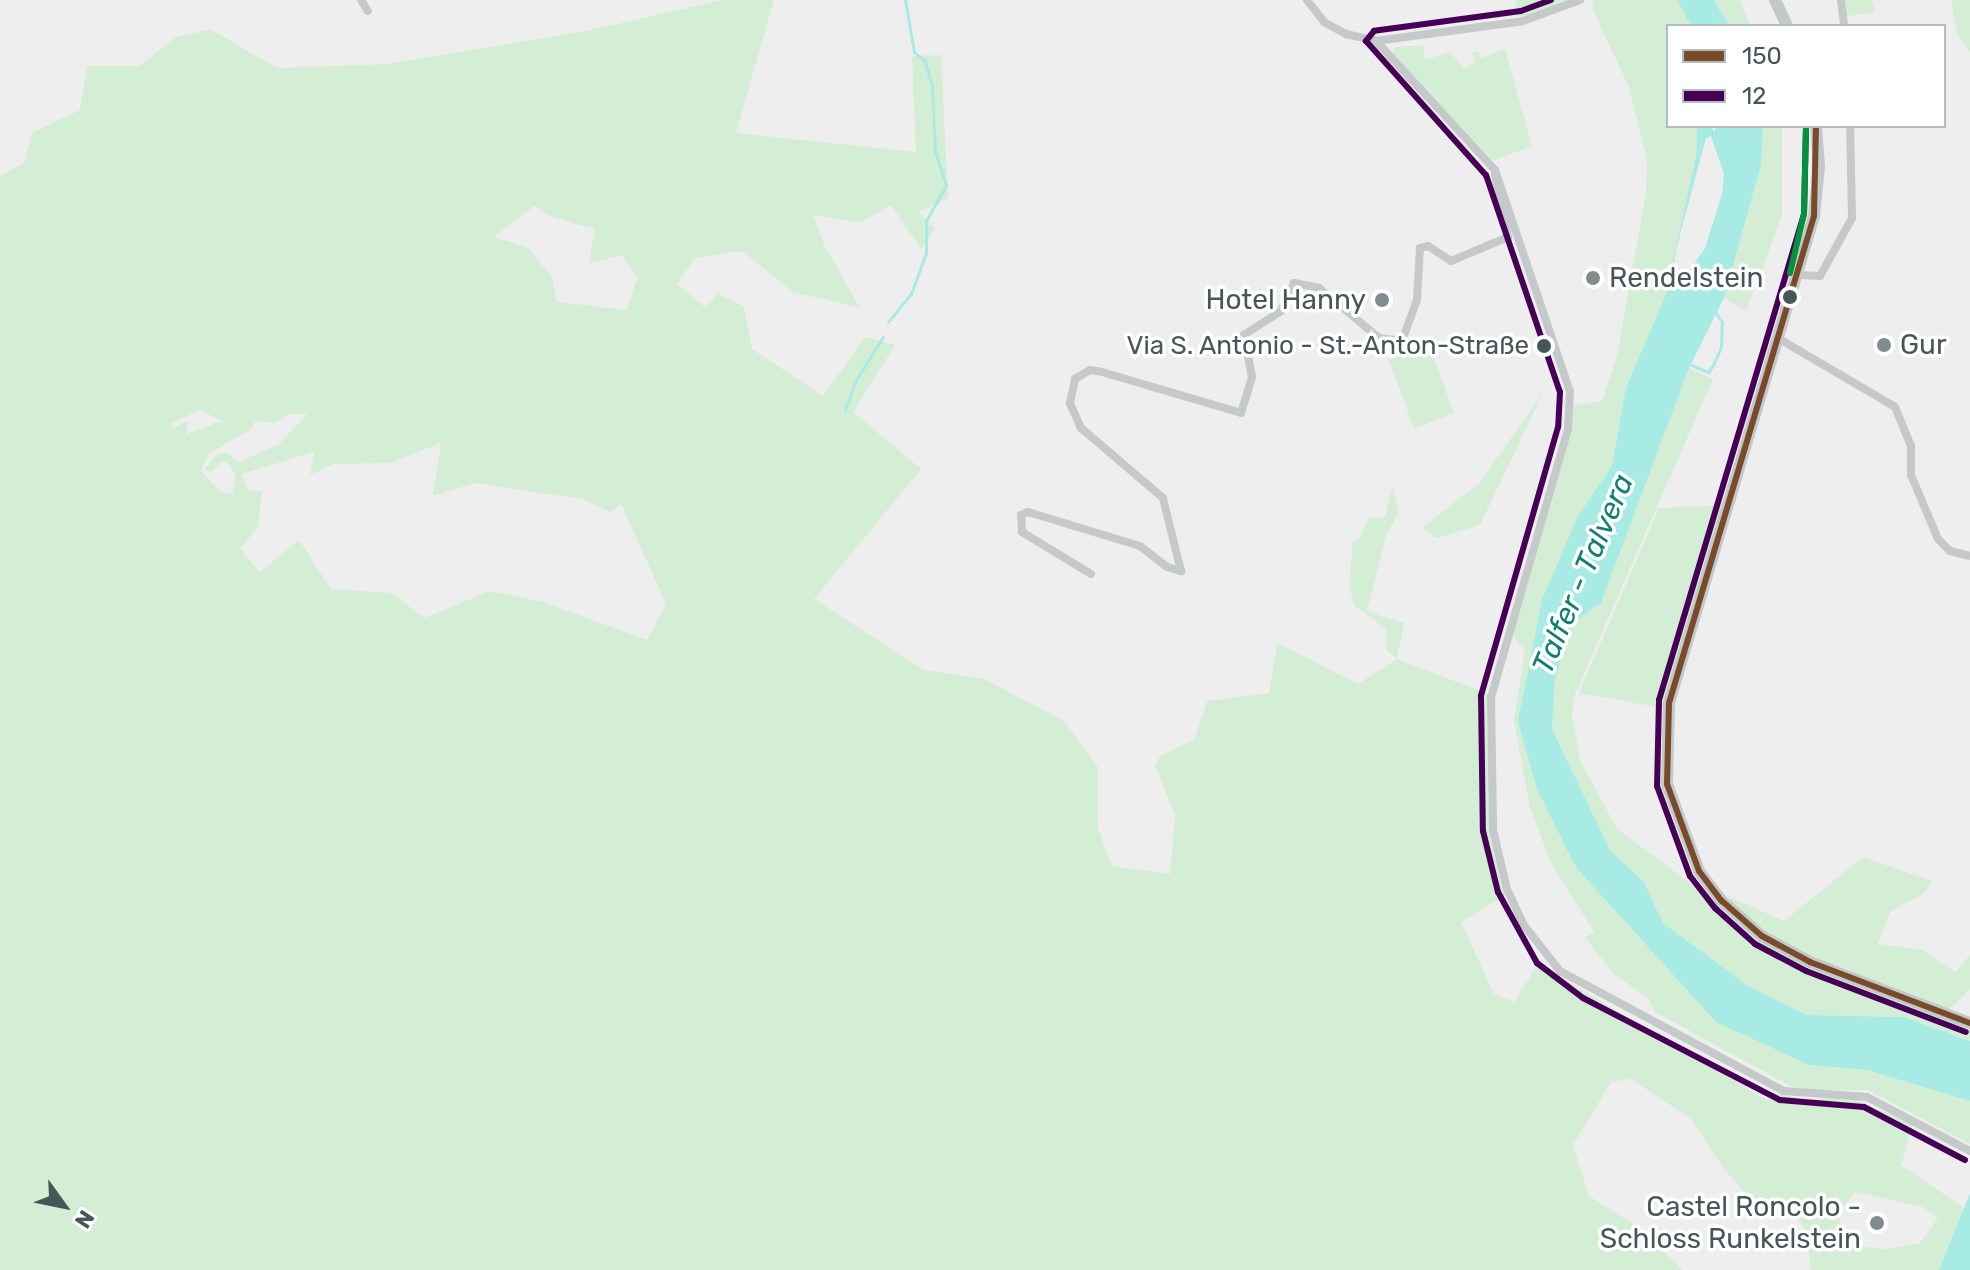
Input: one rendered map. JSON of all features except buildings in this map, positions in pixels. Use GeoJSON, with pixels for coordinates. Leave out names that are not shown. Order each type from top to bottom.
{"type":"FeatureCollection","features":[{"type":"Feature","properties":{"kind":"main road"},"geometry":{"type":"LineString","coordinates":[[1775,0],[1786,24]]}},
{"type":"Feature","properties":{"kind":"main road"},"geometry":{"type":"LineString","coordinates":[[1816,128],[1819,166],[1814,216],[1800,275],[1669,703],[1665,751],[1671,803],[1688,851],[1709,886],[1762,936],[1810,962],[1970,1023]]}},
{"type":"Feature","properties":{"kind":"street"},"geometry":{"type":"LineString","coordinates":[[361,0],[368,11]]}},
{"type":"Feature","properties":{"kind":"street"},"geometry":{"type":"LineString","coordinates":[[1307,0],[1324,22],[1346,34],[1376,41],[1523,21],[1580,0]]}},
{"type":"Feature","properties":{"kind":"street"},"geometry":{"type":"LineString","coordinates":[[1841,0],[1844,24]]}},
{"type":"Feature","properties":{"kind":"street"},"geometry":{"type":"LineString","coordinates":[[1376,41],[1495,170],[1569,385],[1571,411],[1491,697],[1493,830],[1507,889],[1523,924],[1560,971],[1784,1091],[1867,1097],[1970,1151]]}},
{"type":"Feature","properties":{"kind":"street"},"geometry":{"type":"LineString","coordinates":[[1800,275],[1820,276],[1852,218],[1850,128]]}},
{"type":"Feature","properties":{"kind":"street"},"geometry":{"type":"LineString","coordinates":[[1091,574],[1022,532],[1021,515],[1028,512],[1140,546],[1167,567],[1181,571],[1163,498],[1081,428],[1069,389],[1090,370],[1241,413],[1252,377],[1244,335],[1281,311],[1294,283],[1319,288],[1379,338],[1402,341],[1417,300],[1420,248],[1428,246],[1451,261],[1508,237],[1494,186],[1495,170]]}},
{"type":"Feature","properties":{"kind":"street"},"geometry":{"type":"LineString","coordinates":[[1781,340],[1895,407],[1911,446],[1911,475],[1938,539],[1945,548],[1970,556]]}},
{"type":"Feature","properties":{"kind":"green space"},"geometry":{"type":"Polygon","coordinates":[[[723,0],[774,0],[736,133],[916,152],[912,56],[941,55],[948,198],[919,212],[935,229],[921,249],[891,205],[860,223],[813,215],[825,247],[860,308],[793,292],[742,251],[695,258],[677,284],[706,308],[718,293],[744,307],[752,349],[823,396],[865,337],[895,345],[853,412],[921,469],[814,599],[924,670],[984,679],[1064,721],[1098,767],[1098,829],[1112,866],[1170,874],[1175,815],[1155,766],[1160,756],[1194,740],[1207,701],[1269,693],[1277,643],[1358,684],[1397,659],[1488,694],[1491,831],[1508,894],[1461,922],[1494,994],[1514,1002],[1537,966],[1547,969],[1768,1101],[1776,1093],[1806,1100],[1850,1097],[1913,1124],[1901,1165],[1964,1208],[1939,1270],[1811,1270],[1806,1232],[1793,1209],[1765,1215],[1724,1169],[1691,1119],[1631,1079],[1611,1082],[1573,1145],[1589,1196],[1641,1229],[1682,1270],[0,1270],[0,176],[24,163],[32,133],[80,110],[87,66],[140,66],[174,38],[210,29],[277,68],[386,64],[581,32],[723,0]],[[534,206],[494,237],[528,248],[552,277],[557,302],[627,310],[637,278],[622,255],[589,263],[595,229],[552,217],[534,206]],[[200,410],[171,423],[173,428],[189,421],[186,434],[222,421],[200,410]],[[289,414],[274,423],[255,421],[252,429],[208,454],[201,471],[220,491],[233,494],[236,476],[230,465],[223,461],[211,472],[205,469],[216,455],[227,452],[239,462],[279,444],[307,414],[289,414]],[[441,443],[390,463],[333,464],[310,475],[314,452],[242,474],[247,490],[262,491],[258,527],[240,549],[260,572],[299,540],[331,589],[392,593],[424,618],[490,591],[543,602],[647,640],[666,604],[621,504],[611,512],[582,499],[475,483],[433,496],[441,443]],[[1855,1192],[1839,1212],[1840,1234],[1852,1246],[1886,1249],[1920,1243],[1938,1218],[1923,1207],[1855,1192]]]}},
{"type":"Feature","properties":{"kind":"green space"},"geometry":{"type":"Polygon","coordinates":[[[1515,0],[1570,0],[1520,18],[1515,0]]]}},
{"type":"Feature","properties":{"kind":"green space"},"geometry":{"type":"Polygon","coordinates":[[[1593,0],[1677,0],[1690,24],[1666,24],[1666,128],[1697,128],[1696,156],[1665,297],[1626,388],[1612,466],[1578,516],[1518,721],[1575,866],[1809,1065],[1867,1070],[1970,1101],[1970,1144],[1868,1090],[1798,1090],[1655,1012],[1648,998],[1614,974],[1585,938],[1594,932],[1551,863],[1530,808],[1514,721],[1525,650],[1509,632],[1572,406],[1602,401],[1617,356],[1646,193],[1647,160],[1628,85],[1592,8],[1593,0]]]}},
{"type":"Feature","properties":{"kind":"green space"},"geometry":{"type":"Polygon","coordinates":[[[1713,0],[1739,0],[1750,24],[1729,24],[1713,0]]]}},
{"type":"Feature","properties":{"kind":"green space"},"geometry":{"type":"Polygon","coordinates":[[[1838,0],[1872,0],[1875,12],[1841,17],[1838,0]]]}},
{"type":"Feature","properties":{"kind":"green space"},"geometry":{"type":"Polygon","coordinates":[[[1951,0],[1970,0],[1970,53],[1956,31],[1951,0]]]}},
{"type":"Feature","properties":{"kind":"green space"},"geometry":{"type":"Polygon","coordinates":[[[1423,45],[1425,60],[1450,52],[1464,69],[1475,62],[1471,52],[1478,51],[1481,58],[1505,49],[1532,146],[1493,161],[1392,53],[1396,47],[1423,45]]]}},
{"type":"Feature","properties":{"kind":"green space"},"geometry":{"type":"Polygon","coordinates":[[[1763,128],[1782,128],[1782,216],[1746,311],[1724,298],[1761,165],[1763,128]]]}},
{"type":"Feature","properties":{"kind":"green space"},"geometry":{"type":"Polygon","coordinates":[[[1429,345],[1454,413],[1414,429],[1389,360],[1429,345]]]}},
{"type":"Feature","properties":{"kind":"green space"},"geometry":{"type":"Polygon","coordinates":[[[1689,368],[1713,379],[1575,694],[1572,714],[1580,760],[1617,829],[1701,891],[1733,922],[1739,917],[1728,896],[1784,921],[1863,857],[1932,881],[1925,893],[1890,912],[1878,944],[1923,950],[1955,972],[1970,955],[1970,989],[1948,1011],[1840,966],[1839,972],[1970,1030],[1970,1041],[1904,1017],[1807,1015],[1748,986],[1663,923],[1644,882],[1610,850],[1552,729],[1555,679],[1573,623],[1601,603],[1689,368]]]}},
{"type":"Feature","properties":{"kind":"green space"},"geometry":{"type":"Polygon","coordinates":[[[1544,391],[1480,525],[1437,538],[1422,528],[1480,482],[1544,391]]]}},
{"type":"Feature","properties":{"kind":"green space"},"geometry":{"type":"Polygon","coordinates":[[[1393,484],[1399,512],[1386,535],[1367,611],[1404,623],[1397,659],[1386,649],[1387,630],[1354,605],[1349,586],[1353,541],[1361,537],[1368,518],[1385,517],[1393,484]]]}},
{"type":"Feature","properties":{"kind":"green space"},"geometry":{"type":"Polygon","coordinates":[[[1726,505],[1662,708],[1579,693],[1659,508],[1726,505]]]}},
{"type":"Feature","properties":{"kind":"water"},"geometry":{"type":"Polygon","coordinates":[[[1677,0],[1713,0],[1729,24],[1715,24],[1703,13],[1704,24],[1690,24],[1677,0]]]}},
{"type":"Feature","properties":{"kind":"water","name":"Talfer - Talvera"},"geometry":{"type":"Polygon","coordinates":[[[1697,128],[1712,128],[1715,132],[1715,128],[1763,128],[1761,165],[1724,298],[1689,368],[1601,603],[1573,623],[1555,679],[1552,729],[1610,850],[1644,882],[1663,923],[1748,986],[1807,1015],[1904,1017],[1970,1041],[1970,1101],[1867,1070],[1809,1065],[1716,1022],[1575,866],[1537,789],[1518,721],[1542,600],[1578,516],[1612,466],[1626,388],[1665,297],[1696,156],[1697,128]],[[1711,136],[1706,138],[1677,246],[1672,272],[1681,282],[1705,248],[1722,194],[1724,174],[1711,136]]]}},
{"type":"Feature","properties":{"kind":"water"},"geometry":{"type":"Polygon","coordinates":[[[1970,1193],[1970,1270],[1939,1270],[1964,1208],[1970,1193]]]}},
{"type":"Feature","properties":{"kind":"waterway"},"geometry":{"type":"LineString","coordinates":[[888,322],[911,294],[926,253],[926,221],[946,185],[935,152],[932,86],[925,61],[914,52],[905,0]]}},
{"type":"Feature","properties":{"kind":"waterway"},"geometry":{"type":"LineString","coordinates":[[1694,0],[1704,24]]}},
{"type":"Feature","properties":{"kind":"waterway"},"geometry":{"type":"LineString","coordinates":[[1689,364],[1708,372],[1713,365],[1721,347],[1722,322],[1716,313]]}},
{"type":"Feature","properties":{"kind":"waterway"},"geometry":{"type":"LineString","coordinates":[[845,410],[856,380],[883,337]]}},
{"type":"Feature","properties":{"kind":"transit line","name":"12"},"geometry":{"type":"LineString","coordinates":[[1551,0],[1521,11],[1374,31],[1366,41],[1486,175],[1560,392],[1558,427],[1481,696],[1483,831],[1498,892],[1537,963],[1583,998],[1780,1100],[1864,1107],[1965,1160]]}},
{"type":"Feature","properties":{"kind":"transit line","name":"12"},"geometry":{"type":"LineString","coordinates":[[1806,128],[1804,214],[1659,700],[1657,786],[1690,876],[1715,908],[1755,944],[1806,971],[1966,1032]]}},
{"type":"Feature","properties":{"kind":"transit line"},"geometry":{"type":"LineString","coordinates":[[1790,273],[1804,214],[1806,128]]}},
{"type":"Feature","properties":{"kind":"transit line","name":"150"},"geometry":{"type":"LineString","coordinates":[[1816,128],[1814,216],[1669,703],[1667,784],[1699,871],[1722,901],[1762,936],[1810,962],[1970,1023]]}},
{"type":"Feature","properties":{"kind":"place","name":"Rendelstein"},"geometry":{"type":"Point","coordinates":[1593,278]}},
{"type":"Feature","properties":{"kind":"place","name":"Hotel Hanny"},"geometry":{"type":"Point","coordinates":[1382,300]}},
{"type":"Feature","properties":{"kind":"place","name":"Gur"},"geometry":{"type":"Point","coordinates":[1884,345]}},
{"type":"Feature","properties":{"kind":"place","name":"Via S. Antonio - St.-Anton-Straße"},"geometry":{"type":"Point","coordinates":[1544,346]}},
{"type":"Feature","properties":{"kind":"place","name":"Castel Roncolo - Schloss Runkelstein"},"geometry":{"type":"Point","coordinates":[1877,1223]}}]}
